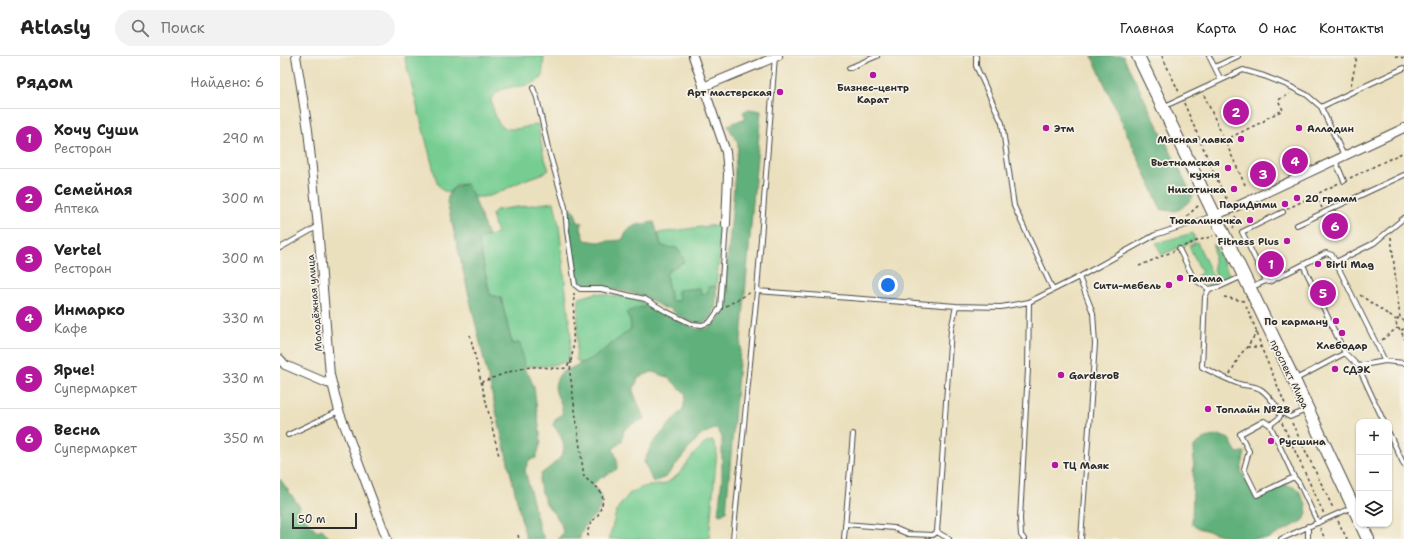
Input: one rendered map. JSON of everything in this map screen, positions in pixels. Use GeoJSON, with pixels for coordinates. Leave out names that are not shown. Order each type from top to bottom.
{"type":"FeatureCollection","features":[{"type":"Feature","properties":{"kind":"main road","name":"проспект Мира"},"geometry":{"type":"LineString","coordinates":[[1138,56],[1356,512]]}},
{"type":"Feature","properties":{"kind":"main road"},"geometry":{"type":"LineString","coordinates":[[1362,527],[1368,539]]}},
{"type":"Feature","properties":{"kind":"street","name":"Молодёжная улица"},"geometry":{"type":"LineString","coordinates":[[296,56],[308,130],[318,227],[330,376],[338,411],[387,539]]}},
{"type":"Feature","properties":{"kind":"street"},"geometry":{"type":"LineString","coordinates":[[693,56],[726,152],[728,174],[726,224]]}},
{"type":"Feature","properties":{"kind":"street"},"geometry":{"type":"LineString","coordinates":[[703,87],[776,56]]}},
{"type":"Feature","properties":{"kind":"street"},"geometry":{"type":"LineString","coordinates":[[1215,215],[1265,189],[1335,160],[1404,128]]}},
{"type":"Feature","properties":{"kind":"street"},"geometry":{"type":"LineString","coordinates":[[280,359],[285,365],[326,383],[332,384]]}},
{"type":"Feature","properties":{"kind":"lane"},"geometry":{"type":"LineString","coordinates":[[733,539],[776,56]]}},
{"type":"Feature","properties":{"kind":"lane"},"geometry":{"type":"LineString","coordinates":[[849,68],[877,56]]}},
{"type":"Feature","properties":{"kind":"lane"},"geometry":{"type":"LineString","coordinates":[[976,56],[976,66],[1002,123],[1014,206],[1053,290]]}},
{"type":"Feature","properties":{"kind":"lane"},"geometry":{"type":"LineString","coordinates":[[1208,56],[1221,80]]}},
{"type":"Feature","properties":{"kind":"lane"},"geometry":{"type":"LineString","coordinates":[[1215,67],[1238,56]]}},
{"type":"Feature","properties":{"kind":"lane"},"geometry":{"type":"LineString","coordinates":[[1321,107],[1404,68]]}},
{"type":"Feature","properties":{"kind":"lane"},"geometry":{"type":"LineString","coordinates":[[1163,108],[1243,70],[1264,76],[1307,95],[1321,107],[1344,156]]}},
{"type":"Feature","properties":{"kind":"lane"},"geometry":{"type":"LineString","coordinates":[[533,88],[537,98],[548,148],[565,207],[575,285],[580,289],[601,289],[645,299],[692,324],[702,325],[710,322],[720,308],[726,224]]}},
{"type":"Feature","properties":{"kind":"lane"},"geometry":{"type":"LineString","coordinates":[[1335,160],[1344,181]]}},
{"type":"Feature","properties":{"kind":"lane"},"geometry":{"type":"LineString","coordinates":[[1297,225],[1404,175]]}},
{"type":"Feature","properties":{"kind":"lane"},"geometry":{"type":"LineString","coordinates":[[1266,281],[1242,232],[1283,212]]}},
{"type":"Feature","properties":{"kind":"lane"},"geometry":{"type":"LineString","coordinates":[[756,291],[956,306],[1001,306],[1029,302],[1079,277],[1155,235],[1215,215]]}},
{"type":"Feature","properties":{"kind":"lane"},"geometry":{"type":"LineString","coordinates":[[1336,262],[1374,243],[1404,218]]}},
{"type":"Feature","properties":{"kind":"lane"},"geometry":{"type":"LineString","coordinates":[[280,248],[318,227]]}},
{"type":"Feature","properties":{"kind":"lane"},"geometry":{"type":"LineString","coordinates":[[1179,249],[1194,279],[1209,289],[1219,287],[1243,275]]}},
{"type":"Feature","properties":{"kind":"lane"},"geometry":{"type":"LineString","coordinates":[[1249,288],[1266,281],[1269,282],[1326,253],[1332,255],[1377,344],[1384,361]]}},
{"type":"Feature","properties":{"kind":"lane"},"geometry":{"type":"LineString","coordinates":[[1303,265],[1345,353],[1358,366],[1383,419]]}},
{"type":"Feature","properties":{"kind":"lane"},"geometry":{"type":"LineString","coordinates":[[1079,277],[1093,313],[1095,344],[1081,539]]}},
{"type":"Feature","properties":{"kind":"lane"},"geometry":{"type":"LineString","coordinates":[[1209,289],[1205,297],[1202,367],[1241,385],[1254,386],[1262,390],[1285,415],[1290,417],[1307,409]]}},
{"type":"Feature","properties":{"kind":"lane"},"geometry":{"type":"LineString","coordinates":[[1024,539],[1021,535],[1020,519],[1028,370],[1029,302]]}},
{"type":"Feature","properties":{"kind":"lane"},"geometry":{"type":"LineString","coordinates":[[934,535],[951,330],[956,306]]}},
{"type":"Feature","properties":{"kind":"lane"},"geometry":{"type":"LineString","coordinates":[[1294,380],[1345,353]]}},
{"type":"Feature","properties":{"kind":"lane"},"geometry":{"type":"LineString","coordinates":[[1358,366],[1384,361],[1404,363]]}},
{"type":"Feature","properties":{"kind":"lane"},"geometry":{"type":"LineString","coordinates":[[288,435],[338,411]]}},
{"type":"Feature","properties":{"kind":"lane"},"geometry":{"type":"LineString","coordinates":[[1270,425],[1280,418],[1282,411]]}},
{"type":"Feature","properties":{"kind":"lane"},"geometry":{"type":"LineString","coordinates":[[1294,477],[1257,495],[1244,469],[1249,451],[1240,434],[1264,421],[1270,425],[1294,477],[1299,483],[1318,523]]}},
{"type":"Feature","properties":{"kind":"lane"},"geometry":{"type":"LineString","coordinates":[[844,539],[853,434]]}},
{"type":"Feature","properties":{"kind":"lane"},"geometry":{"type":"LineString","coordinates":[[1392,439],[1404,465]]}},
{"type":"Feature","properties":{"kind":"lane"},"geometry":{"type":"LineString","coordinates":[[1281,539],[1353,506]]}},
{"type":"Feature","properties":{"kind":"lane"},"geometry":{"type":"LineString","coordinates":[[845,524],[894,528],[908,534],[934,535],[949,539]]}},
{"type":"Feature","properties":{"kind":"lane"},"geometry":{"type":"LineString","coordinates":[[1308,526],[1308,539]]}},
{"type":"Feature","properties":{"kind":"path"},"geometry":{"type":"LineString","coordinates":[[1162,56],[1214,173],[1229,203]]}},
{"type":"Feature","properties":{"kind":"path"},"geometry":{"type":"LineString","coordinates":[[1350,93],[1357,56]]}},
{"type":"Feature","properties":{"kind":"path"},"geometry":{"type":"LineString","coordinates":[[1395,56],[1404,58]]}},
{"type":"Feature","properties":{"kind":"path"},"geometry":{"type":"LineString","coordinates":[[1201,89],[1246,187]]}},
{"type":"Feature","properties":{"kind":"path"},"geometry":{"type":"LineString","coordinates":[[1225,140],[1283,110],[1278,100],[1298,90]]}},
{"type":"Feature","properties":{"kind":"path"},"geometry":{"type":"LineString","coordinates":[[1315,195],[1324,212]]}},
{"type":"Feature","properties":{"kind":"path"},"geometry":{"type":"LineString","coordinates":[[1187,216],[1208,201]]}},
{"type":"Feature","properties":{"kind":"path"},"geometry":{"type":"LineString","coordinates":[[1235,216],[1242,232]]}},
{"type":"Feature","properties":{"kind":"path"},"geometry":{"type":"LineString","coordinates":[[1231,229],[1237,221]]}},
{"type":"Feature","properties":{"kind":"path"},"geometry":{"type":"LineString","coordinates":[[1390,231],[1400,318]]}},
{"type":"Feature","properties":{"kind":"path"},"geometry":{"type":"LineString","coordinates":[[575,285],[573,350],[570,373],[584,477],[599,489],[603,498],[598,515],[591,522],[588,530],[588,539]]}},
{"type":"Feature","properties":{"kind":"path"},"geometry":{"type":"LineString","coordinates":[[1348,287],[1396,320],[1397,328]]}},
{"type":"Feature","properties":{"kind":"path"},"geometry":{"type":"LineString","coordinates":[[720,308],[756,291]]}},
{"type":"Feature","properties":{"kind":"path"},"geometry":{"type":"LineString","coordinates":[[1224,297],[1244,301],[1290,417],[1347,539]]}},
{"type":"Feature","properties":{"kind":"path"},"geometry":{"type":"LineString","coordinates":[[1396,320],[1400,318]]}},
{"type":"Feature","properties":{"kind":"path"},"geometry":{"type":"LineString","coordinates":[[1400,318],[1404,320]]}},
{"type":"Feature","properties":{"kind":"path"},"geometry":{"type":"LineString","coordinates":[[1377,344],[1397,328]]}},
{"type":"Feature","properties":{"kind":"path"},"geometry":{"type":"LineString","coordinates":[[1397,328],[1401,330],[1404,329]]}},
{"type":"Feature","properties":{"kind":"path"},"geometry":{"type":"LineString","coordinates":[[1401,330],[1404,339]]}},
{"type":"Feature","properties":{"kind":"path"},"geometry":{"type":"LineString","coordinates":[[1228,380],[1240,355],[1257,332]]}},
{"type":"Feature","properties":{"kind":"path"},"geometry":{"type":"LineString","coordinates":[[470,335],[499,456]]}},
{"type":"Feature","properties":{"kind":"path"},"geometry":{"type":"LineString","coordinates":[[1247,347],[1261,347]]}},
{"type":"Feature","properties":{"kind":"path"},"geometry":{"type":"LineString","coordinates":[[481,382],[530,367],[557,369],[566,368],[571,361]]}},
{"type":"Feature","properties":{"kind":"path"},"geometry":{"type":"LineString","coordinates":[[1280,418],[1327,519]]}},
{"type":"Feature","properties":{"kind":"path"},"geometry":{"type":"LineString","coordinates":[[1318,523],[1325,539]]}},
{"type":"Feature","properties":{"kind":"path"},"geometry":{"type":"LineString","coordinates":[[518,535],[519,539]]}},
{"type":"Feature","properties":{"kind":"green space"},"geometry":{"type":"Polygon","coordinates":[[[404,56],[544,56],[542,78],[534,83],[503,89],[491,99],[497,119],[505,128],[518,129],[538,124],[543,153],[549,170],[543,174],[488,196],[474,197],[466,184],[456,185],[449,193],[442,190],[437,183],[404,56]]]}},
{"type":"Feature","properties":{"kind":"green space"},"geometry":{"type":"Polygon","coordinates":[[[1092,56],[1123,56],[1193,197],[1183,207],[1176,211],[1161,209],[1092,56]]]}},
{"type":"Feature","properties":{"kind":"green space"},"geometry":{"type":"Polygon","coordinates":[[[749,109],[761,111],[726,512],[721,515],[718,514],[722,479],[722,437],[717,428],[700,435],[666,477],[653,482],[644,462],[652,444],[683,409],[686,394],[668,377],[652,372],[639,377],[633,391],[644,419],[632,424],[624,430],[622,441],[613,449],[617,460],[617,469],[599,479],[592,485],[600,493],[602,501],[601,507],[586,525],[580,539],[558,539],[563,533],[561,523],[545,502],[539,483],[541,474],[555,463],[563,453],[563,441],[553,425],[555,420],[562,414],[561,404],[555,385],[557,380],[561,373],[596,356],[631,329],[630,320],[626,313],[635,309],[644,307],[654,308],[698,329],[708,328],[716,322],[722,308],[735,165],[738,149],[737,141],[728,125],[746,118],[743,112],[749,109]]]}},
{"type":"Feature","properties":{"kind":"green space"},"geometry":{"type":"Polygon","coordinates":[[[466,184],[474,197],[488,236],[478,239],[490,295],[501,298],[512,344],[520,343],[525,371],[529,375],[534,387],[541,442],[536,458],[529,460],[525,470],[540,531],[545,539],[526,539],[447,202],[449,194],[455,187],[466,184]]]}},
{"type":"Feature","properties":{"kind":"green space"},"geometry":{"type":"Polygon","coordinates":[[[554,202],[559,225],[571,338],[568,362],[524,368],[520,343],[512,344],[501,298],[490,295],[478,238],[497,234],[492,215],[496,210],[554,202]]]}},
{"type":"Feature","properties":{"kind":"green space"},"geometry":{"type":"Polygon","coordinates":[[[570,208],[574,210],[578,222],[582,223],[581,229],[585,240],[598,242],[622,240],[631,228],[654,222],[661,245],[665,247],[677,248],[683,257],[684,262],[670,269],[666,275],[671,301],[679,301],[678,290],[700,288],[701,294],[707,294],[708,287],[716,286],[716,306],[711,318],[706,322],[693,322],[680,317],[670,308],[664,308],[645,297],[623,291],[584,286],[577,278],[570,235],[568,211],[570,208]]]}},
{"type":"Feature","properties":{"kind":"green space"},"geometry":{"type":"Polygon","coordinates":[[[723,224],[716,286],[708,287],[707,294],[701,294],[700,288],[678,290],[679,301],[671,301],[666,275],[670,269],[684,262],[677,248],[665,247],[661,245],[658,233],[723,224]]]}},
{"type":"Feature","properties":{"kind":"green space"},"geometry":{"type":"Polygon","coordinates":[[[1193,233],[1195,240],[1162,255],[1156,243],[1193,233]]]}},
{"type":"Feature","properties":{"kind":"green space"},"geometry":{"type":"Polygon","coordinates":[[[1197,242],[1216,283],[1205,283],[1196,276],[1202,273],[1189,246],[1197,242]]]}},
{"type":"Feature","properties":{"kind":"green space"},"geometry":{"type":"Polygon","coordinates":[[[1214,244],[1230,277],[1219,282],[1214,269],[1214,244]]]}},
{"type":"Feature","properties":{"kind":"green space"},"geometry":{"type":"Polygon","coordinates":[[[597,293],[636,300],[650,307],[654,312],[596,356],[581,363],[576,360],[579,298],[597,293]]]}},
{"type":"Feature","properties":{"kind":"green space"},"geometry":{"type":"Polygon","coordinates":[[[1219,435],[1229,439],[1237,453],[1245,452],[1241,470],[1255,499],[1285,484],[1298,489],[1306,505],[1307,514],[1303,521],[1267,539],[1234,539],[1195,527],[1192,524],[1194,446],[1205,438],[1219,435]]]}},
{"type":"Feature","properties":{"kind":"green space"},"geometry":{"type":"Polygon","coordinates":[[[713,441],[717,450],[709,539],[609,539],[617,509],[630,493],[643,487],[665,484],[678,475],[694,454],[706,442],[713,441]]]}},
{"type":"Feature","properties":{"kind":"green space"},"geometry":{"type":"Polygon","coordinates":[[[280,479],[300,507],[297,510],[317,531],[322,529],[330,539],[283,539],[280,536],[280,479]]]}},
{"type":"Feature","properties":{"kind":"place","name":"Бизнес-центр Карат"},"geometry":{"type":"Point","coordinates":[873,75]}},
{"type":"Feature","properties":{"kind":"place","name":"Арт мастерская"},"geometry":{"type":"Point","coordinates":[780,92]}},
{"type":"Feature","properties":{"kind":"place","name":"Семейная"},"geometry":{"type":"Point","coordinates":[1236,112]}},
{"type":"Feature","properties":{"kind":"place","name":"Этм"},"geometry":{"type":"Point","coordinates":[1046,128]}},
{"type":"Feature","properties":{"kind":"place","name":"Алладин"},"geometry":{"type":"Point","coordinates":[1299,128]}},
{"type":"Feature","properties":{"kind":"place","name":"Мясная лавка"},"geometry":{"type":"Point","coordinates":[1241,139]}},
{"type":"Feature","properties":{"kind":"place","name":"Инмарко"},"geometry":{"type":"Point","coordinates":[1295,161]}},
{"type":"Feature","properties":{"kind":"place","name":"Вьетнамская кухня"},"geometry":{"type":"Point","coordinates":[1228,168]}},
{"type":"Feature","properties":{"kind":"place","name":"Vertel"},"geometry":{"type":"Point","coordinates":[1263,174]}},
{"type":"Feature","properties":{"kind":"place","name":"Никотинка"},"geometry":{"type":"Point","coordinates":[1234,189]}},
{"type":"Feature","properties":{"kind":"place","name":"20 грамм"},"geometry":{"type":"Point","coordinates":[1297,198]}},
{"type":"Feature","properties":{"kind":"place","name":"ПариДыми"},"geometry":{"type":"Point","coordinates":[1285,204]}},
{"type":"Feature","properties":{"kind":"place","name":"Тюкалиночка"},"geometry":{"type":"Point","coordinates":[1250,220]}},
{"type":"Feature","properties":{"kind":"place","name":"Весна"},"geometry":{"type":"Point","coordinates":[1335,226]}},
{"type":"Feature","properties":{"kind":"place","name":"Fitness Plus"},"geometry":{"type":"Point","coordinates":[1287,241]}},
{"type":"Feature","properties":{"kind":"place","name":"Хочу Суши"},"geometry":{"type":"Point","coordinates":[1271,264]}},
{"type":"Feature","properties":{"kind":"place","name":"Birli Mag"},"geometry":{"type":"Point","coordinates":[1318,264]}},
{"type":"Feature","properties":{"kind":"place","name":"Гамма"},"geometry":{"type":"Point","coordinates":[1180,278]}},
{"type":"Feature","properties":{"kind":"place","name":"Сити-мебель"},"geometry":{"type":"Point","coordinates":[1169,285]}},
{"type":"Feature","properties":{"kind":"place","name":"Ярче!"},"geometry":{"type":"Point","coordinates":[1323,293]}},
{"type":"Feature","properties":{"kind":"place","name":"По карману"},"geometry":{"type":"Point","coordinates":[1336,321]}},
{"type":"Feature","properties":{"kind":"place","name":"Хлебодар"},"geometry":{"type":"Point","coordinates":[1342,333]}},
{"type":"Feature","properties":{"kind":"place","name":"СДЭК"},"geometry":{"type":"Point","coordinates":[1335,369]}},
{"type":"Feature","properties":{"kind":"place","name":"GarderoB"},"geometry":{"type":"Point","coordinates":[1061,375]}},
{"type":"Feature","properties":{"kind":"place","name":"Топлайн №28"},"geometry":{"type":"Point","coordinates":[1208,409]}},
{"type":"Feature","properties":{"kind":"place","name":"Русшина"},"geometry":{"type":"Point","coordinates":[1271,441]}},
{"type":"Feature","properties":{"kind":"place","name":"ТЦ Маяк"},"geometry":{"type":"Point","coordinates":[1055,465]}}]}
